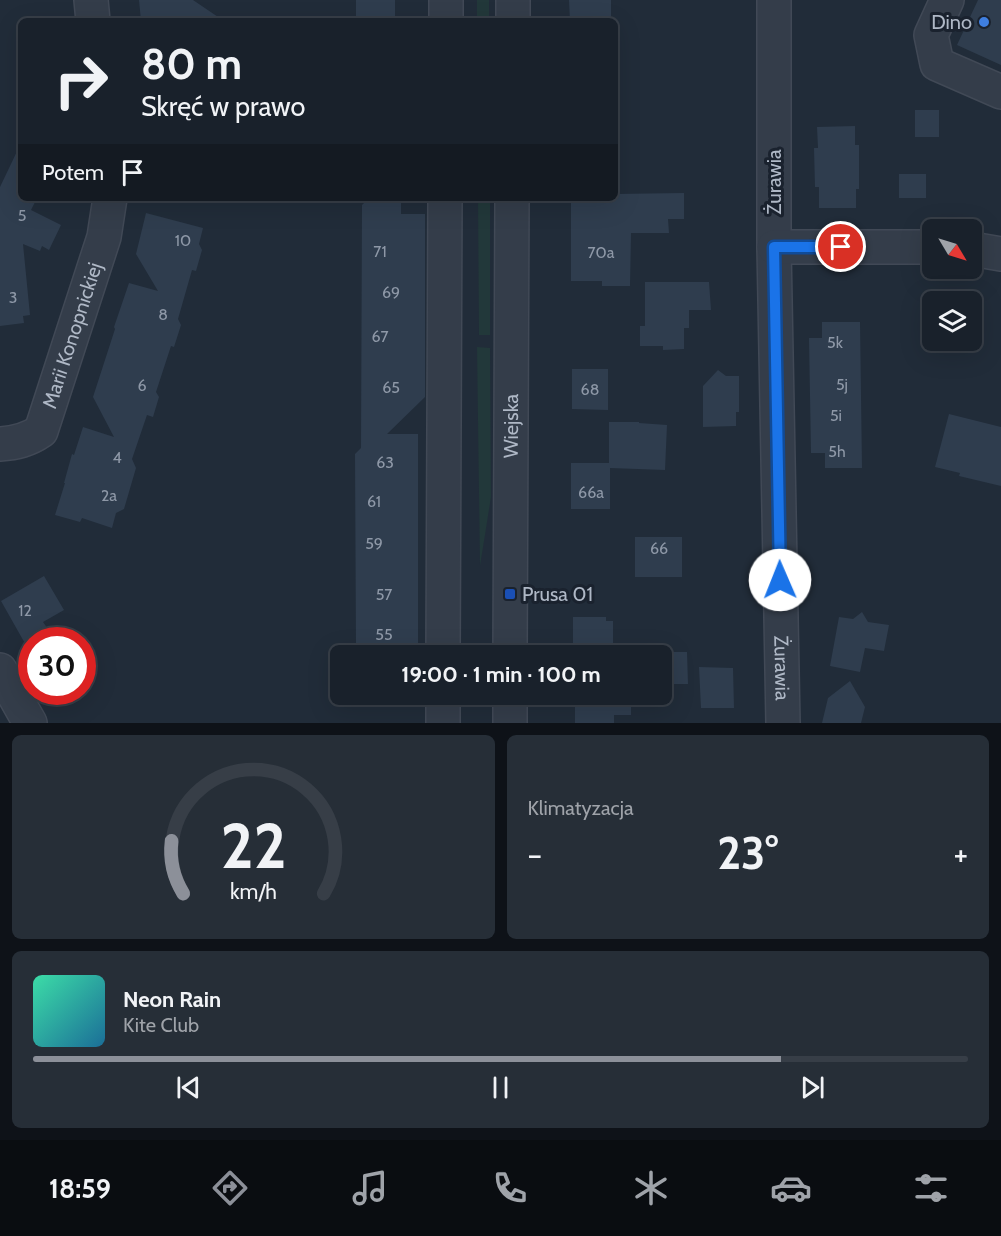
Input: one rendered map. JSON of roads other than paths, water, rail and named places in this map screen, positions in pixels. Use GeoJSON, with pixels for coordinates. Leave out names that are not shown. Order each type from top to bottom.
{"type":"FeatureCollection","features":[{"type":"Feature","properties":{"kind":"street"},"geometry":{"type":"LineString","coordinates":[[91,0],[93,18]]}},
{"type":"Feature","properties":{"kind":"street"},"geometry":{"type":"LineString","coordinates":[[446,0],[446,18]]}},
{"type":"Feature","properties":{"kind":"street"},"geometry":{"type":"LineString","coordinates":[[513,0],[513,18]]}},
{"type":"Feature","properties":{"kind":"street","name":"Żurawia"},"geometry":{"type":"LineString","coordinates":[[774,0],[774,247],[783,723]]}},
{"type":"Feature","properties":{"kind":"street"},"geometry":{"type":"LineString","coordinates":[[946,0],[930,35],[936,64],[1001,92]]}},
{"type":"Feature","properties":{"kind":"street","name":"Marii Konopnickiej"},"geometry":{"type":"LineString","coordinates":[[0,444],[17,443],[32,437],[41,430],[104,237],[110,201]]}},
{"type":"Feature","properties":{"kind":"street"},"geometry":{"type":"LineString","coordinates":[[443,645],[445,201]]}},
{"type":"Feature","properties":{"kind":"street","name":"Wiejska"},"geometry":{"type":"LineString","coordinates":[[510,645],[512,201]]}},
{"type":"Feature","properties":{"kind":"street"},"geometry":{"type":"LineString","coordinates":[[774,247],[922,247]]}},
{"type":"Feature","properties":{"kind":"street"},"geometry":{"type":"LineString","coordinates":[[982,251],[1001,254]]}},
{"type":"Feature","properties":{"kind":"street"},"geometry":{"type":"LineString","coordinates":[[0,670],[30,723]]}},
{"type":"Feature","properties":{"kind":"street"},"geometry":{"type":"LineString","coordinates":[[443,705],[443,723]]}},
{"type":"Feature","properties":{"kind":"street"},"geometry":{"type":"LineString","coordinates":[[510,705],[510,723]]}},
{"type":"Feature","properties":{"kind":"place","name":"Dino"},"geometry":{"type":"Point","coordinates":[984,22]}},
{"type":"Feature","properties":{"kind":"place","name":"Prusa 01"},"geometry":{"type":"Point","coordinates":[510,594]}}]}
